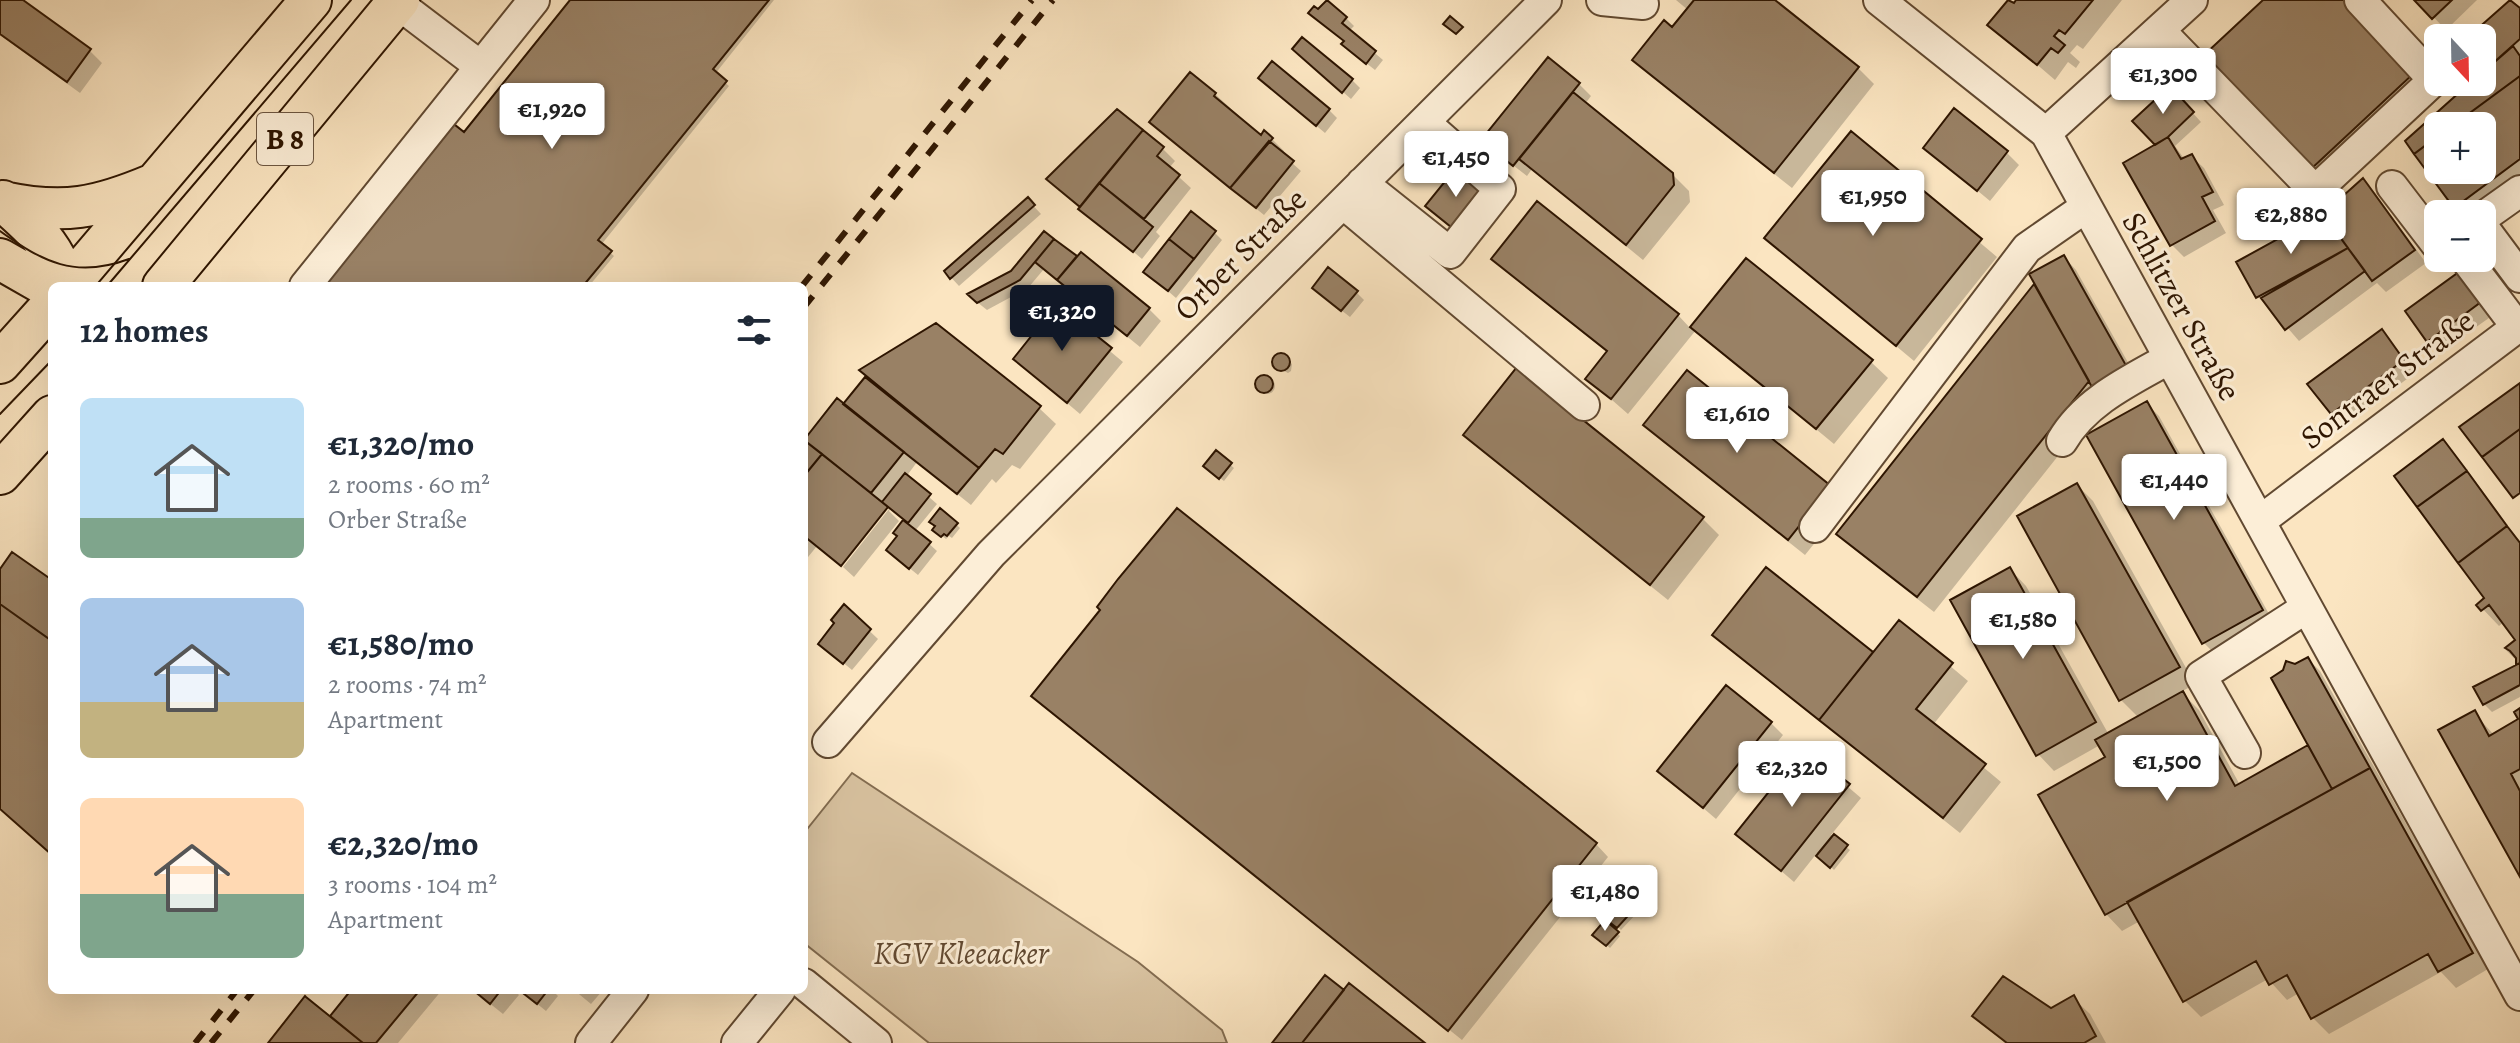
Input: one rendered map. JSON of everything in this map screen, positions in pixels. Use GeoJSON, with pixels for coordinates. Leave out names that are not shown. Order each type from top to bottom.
{"type":"FeatureCollection","features":[{"type":"Feature","properties":{"kind":"main road","name":"B 8"},"geometry":{"type":"LineString","coordinates":[[71,282],[311,0]]}},
{"type":"Feature","properties":{"kind":"main road","name":"B 8"},"geometry":{"type":"LineString","coordinates":[[158,282],[398,1]]}},
{"type":"Feature","properties":{"kind":"main road"},"geometry":{"type":"LineString","coordinates":[[2,200],[43,210],[73,209],[98,205],[157,182]]}},
{"type":"Feature","properties":{"kind":"main road"},"geometry":{"type":"LineString","coordinates":[[2,200],[48,244],[66,282]]}},
{"type":"Feature","properties":{"kind":"main road"},"geometry":{"type":"LineString","coordinates":[[0,259],[48,284]]}},
{"type":"Feature","properties":{"kind":"main road"},"geometry":{"type":"LineString","coordinates":[[0,363],[48,309]]}},
{"type":"Feature","properties":{"kind":"main road"},"geometry":{"type":"LineString","coordinates":[[0,474],[48,427]]}},
{"type":"Feature","properties":{"kind":"street"},"geometry":{"type":"LineString","coordinates":[[308,282],[534,0]]}},
{"type":"Feature","properties":{"kind":"street","name":"Orber Straße"},"geometry":{"type":"LineString","coordinates":[[828,742],[991,554],[1546,0]]}},
{"type":"Feature","properties":{"kind":"street"},"geometry":{"type":"LineString","coordinates":[[1602,0],[1643,4]]}},
{"type":"Feature","properties":{"kind":"street","name":"Schlitzer Straße"},"geometry":{"type":"LineString","coordinates":[[1879,0],[2046,133],[2520,995]]}},
{"type":"Feature","properties":{"kind":"street"},"geometry":{"type":"LineString","coordinates":[[2046,133],[2192,0]]}},
{"type":"Feature","properties":{"kind":"street"},"geometry":{"type":"LineString","coordinates":[[2159,30],[2315,191],[2434,80],[2360,0]]}},
{"type":"Feature","properties":{"kind":"street"},"geometry":{"type":"LineString","coordinates":[[398,1],[480,66]]}},
{"type":"Feature","properties":{"kind":"street"},"geometry":{"type":"LineString","coordinates":[[1352,193],[1450,253],[1500,189],[1424,122]]}},
{"type":"Feature","properties":{"kind":"street"},"geometry":{"type":"LineString","coordinates":[[2392,186],[2424,228]]}},
{"type":"Feature","properties":{"kind":"street"},"geometry":{"type":"LineString","coordinates":[[2496,208],[2520,191]]}},
{"type":"Feature","properties":{"kind":"street"},"geometry":{"type":"LineString","coordinates":[[1352,193],[1584,405]]}},
{"type":"Feature","properties":{"kind":"street"},"geometry":{"type":"LineString","coordinates":[[1815,527],[2027,248],[2086,207]]}},
{"type":"Feature","properties":{"kind":"street"},"geometry":{"type":"LineString","coordinates":[[2496,245],[2520,277]]}},
{"type":"Feature","properties":{"kind":"street"},"geometry":{"type":"LineString","coordinates":[[2476,272],[2518,326]]}},
{"type":"Feature","properties":{"kind":"street","name":"Sontraer Straße"},"geometry":{"type":"LineString","coordinates":[[2260,521],[2518,326]]}},
{"type":"Feature","properties":{"kind":"street"},"geometry":{"type":"LineString","coordinates":[[2062,441],[2073,422],[2092,405],[2170,358]]}},
{"type":"Feature","properties":{"kind":"street"},"geometry":{"type":"LineString","coordinates":[[2245,753],[2201,676],[2306,608]]}},
{"type":"Feature","properties":{"kind":"street"},"geometry":{"type":"LineString","coordinates":[[808,987],[876,1043]]}},
{"type":"Feature","properties":{"kind":"street"},"geometry":{"type":"LineString","coordinates":[[591,1043],[630,994]]}},
{"type":"Feature","properties":{"kind":"street"},"geometry":{"type":"LineString","coordinates":[[737,1043],[773,994]]}},
{"type":"Feature","properties":{"kind":"green space","name":"KGV Kleeacker"},"geometry":{"type":"Polygon","coordinates":[[[852,773],[1138,962],[1222,1030],[1227,1043],[929,1043],[808,946],[808,828],[852,773]]]}},
{"type":"Feature","properties":{"kind":"building"},"geometry":{"type":"Polygon","coordinates":[[[0,0],[23,0],[91,49],[67,82],[0,34],[0,0]]]}},
{"type":"Feature","properties":{"kind":"building"},"geometry":{"type":"Polygon","coordinates":[[[570,0],[769,0],[713,69],[727,81],[598,240],[612,251],[586,282],[320,282],[450,121],[464,132],[570,0]]]}},
{"type":"Feature","properties":{"kind":"building"},"geometry":{"type":"Polygon","coordinates":[[[1327,0],[1347,17],[1342,23],[1376,51],[1366,64],[1341,44],[1344,41],[1308,13],[1327,0]]]}},
{"type":"Feature","properties":{"kind":"building"},"geometry":{"type":"Polygon","coordinates":[[[1694,0],[1775,0],[1859,67],[1774,173],[1632,60],[1664,20],[1672,27],[1694,0]]]}},
{"type":"Feature","properties":{"kind":"building"},"geometry":{"type":"Polygon","coordinates":[[[2008,0],[2014,3],[2016,0],[2093,0],[2065,34],[2059,30],[2054,36],[2065,45],[2058,53],[2051,48],[2037,65],[1987,25],[2008,0]]]}},
{"type":"Feature","properties":{"kind":"building"},"geometry":{"type":"Polygon","coordinates":[[[2263,0],[2344,0],[2413,74],[2310,170],[2204,55],[2263,0]]]}},
{"type":"Feature","properties":{"kind":"building"},"geometry":{"type":"Polygon","coordinates":[[[2414,0],[2452,0],[2432,19],[2414,0]]]}},
{"type":"Feature","properties":{"kind":"building"},"geometry":{"type":"Polygon","coordinates":[[[2510,0],[2520,8],[2520,39],[2496,60],[2496,24],[2483,24],[2510,0]]]}},
{"type":"Feature","properties":{"kind":"building"},"geometry":{"type":"Polygon","coordinates":[[[1450,16],[1463,27],[1456,34],[1443,24],[1450,16]]]}},
{"type":"Feature","properties":{"kind":"building"},"geometry":{"type":"Polygon","coordinates":[[[1302,37],[1353,79],[1342,93],[1292,49],[1302,37]]]}},
{"type":"Feature","properties":{"kind":"building"},"geometry":{"type":"Polygon","coordinates":[[[2513,46],[2520,56],[2520,76],[2496,94],[2496,61],[2513,46]]]}},
{"type":"Feature","properties":{"kind":"building"},"geometry":{"type":"Polygon","coordinates":[[[1548,57],[1580,83],[1513,166],[1481,140],[1548,57]]]}},
{"type":"Feature","properties":{"kind":"building"},"geometry":{"type":"Polygon","coordinates":[[[1272,61],[1330,109],[1316,126],[1258,78],[1272,61]]]}},
{"type":"Feature","properties":{"kind":"building"},"geometry":{"type":"Polygon","coordinates":[[[1190,72],[1261,135],[1264,130],[1273,138],[1230,188],[1149,122],[1190,72]]]}},
{"type":"Feature","properties":{"kind":"building"},"geometry":{"type":"Polygon","coordinates":[[[2520,76],[2520,159],[2496,177],[2496,112],[2471,112],[2520,76]]]}},
{"type":"Feature","properties":{"kind":"building"},"geometry":{"type":"Polygon","coordinates":[[[2170,86],[2194,112],[2155,145],[2132,121],[2170,86]]]}},
{"type":"Feature","properties":{"kind":"building"},"geometry":{"type":"Polygon","coordinates":[[[1573,92],[1673,173],[1674,185],[1626,245],[1519,159],[1573,92]]]}},
{"type":"Feature","properties":{"kind":"building"},"geometry":{"type":"Polygon","coordinates":[[[2455,96],[2493,96],[2471,112],[2437,112],[2455,96]]]}},
{"type":"Feature","properties":{"kind":"building"},"geometry":{"type":"Polygon","coordinates":[[[1954,108],[2008,151],[1977,191],[1923,148],[1954,108]]]}},
{"type":"Feature","properties":{"kind":"building"},"geometry":{"type":"Polygon","coordinates":[[[1117,109],[1143,130],[1080,207],[1046,179],[1117,109]]]}},
{"type":"Feature","properties":{"kind":"building"},"geometry":{"type":"Polygon","coordinates":[[[2424,124],[2424,146],[2414,154],[2405,141],[2424,124]]]}},
{"type":"Feature","properties":{"kind":"building"},"geometry":{"type":"Polygon","coordinates":[[[1143,130],[1164,147],[1157,156],[1180,175],[1144,219],[1099,183],[1143,130]]]}},
{"type":"Feature","properties":{"kind":"building"},"geometry":{"type":"Polygon","coordinates":[[[1851,131],[1982,239],[1896,346],[1764,238],[1851,131]]]}},
{"type":"Feature","properties":{"kind":"building"},"geometry":{"type":"Polygon","coordinates":[[[2168,137],[2181,159],[2192,154],[2213,192],[2202,197],[2215,221],[2170,246],[2123,163],[2168,137]]]}},
{"type":"Feature","properties":{"kind":"building"},"geometry":{"type":"Polygon","coordinates":[[[1269,141],[1294,161],[1256,208],[1230,188],[1269,141]]]}},
{"type":"Feature","properties":{"kind":"building"},"geometry":{"type":"Polygon","coordinates":[[[2424,146],[2424,168],[2414,154],[2424,146]]]}},
{"type":"Feature","properties":{"kind":"building"},"geometry":{"type":"Polygon","coordinates":[[[1455,169],[1488,191],[1456,231],[1425,206],[1455,169]]]}},
{"type":"Feature","properties":{"kind":"building"},"geometry":{"type":"Polygon","coordinates":[[[2363,178],[2415,250],[2372,281],[2323,214],[2363,178]]]}},
{"type":"Feature","properties":{"kind":"building"},"geometry":{"type":"Polygon","coordinates":[[[1099,183],[1153,227],[1133,252],[1078,209],[1099,183]]]}},
{"type":"Feature","properties":{"kind":"building"},"geometry":{"type":"Polygon","coordinates":[[[2436,184],[2486,184],[2465,200],[2448,200],[2436,184]]]}},
{"type":"Feature","properties":{"kind":"building"},"geometry":{"type":"Polygon","coordinates":[[[1028,197],[1035,205],[950,279],[944,271],[1028,197]]]}},
{"type":"Feature","properties":{"kind":"building"},"geometry":{"type":"Polygon","coordinates":[[[1537,201],[1679,314],[1611,399],[1585,379],[1607,351],[1491,259],[1537,201]]]}},
{"type":"Feature","properties":{"kind":"building"},"geometry":{"type":"Polygon","coordinates":[[[1191,211],[1216,231],[1194,259],[1169,239],[1191,211]]]}},
{"type":"Feature","properties":{"kind":"building"},"geometry":{"type":"Polygon","coordinates":[[[2323,214],[2348,248],[2256,298],[2236,262],[2323,214]]]}},
{"type":"Feature","properties":{"kind":"building"},"geometry":{"type":"Polygon","coordinates":[[[1044,231],[1054,239],[1020,280],[977,303],[967,294],[1011,271],[1044,231]]]}},
{"type":"Feature","properties":{"kind":"building"},"geometry":{"type":"Polygon","coordinates":[[[1054,239],[1077,256],[1057,280],[1035,262],[1054,239]]]}},
{"type":"Feature","properties":{"kind":"building"},"geometry":{"type":"Polygon","coordinates":[[[1169,239],[1194,259],[1168,291],[1143,272],[1169,239]]]}},
{"type":"Feature","properties":{"kind":"building"},"geometry":{"type":"Polygon","coordinates":[[[2348,248],[2365,271],[2285,330],[2261,298],[2348,248]]]}},
{"type":"Feature","properties":{"kind":"building"},"geometry":{"type":"Polygon","coordinates":[[[1081,252],[1150,308],[1127,336],[1057,280],[1081,252]]]}},
{"type":"Feature","properties":{"kind":"building"},"geometry":{"type":"Polygon","coordinates":[[[2064,255],[2128,369],[2093,389],[2029,274],[2064,255]]]}},
{"type":"Feature","properties":{"kind":"building"},"geometry":{"type":"Polygon","coordinates":[[[1746,258],[1873,360],[1816,429],[1690,327],[1746,258]]]}},
{"type":"Feature","properties":{"kind":"building"},"geometry":{"type":"Polygon","coordinates":[[[1328,267],[1358,291],[1341,311],[1312,288],[1328,267]]]}},
{"type":"Feature","properties":{"kind":"building"},"geometry":{"type":"Polygon","coordinates":[[[2459,272],[2465,272],[2485,299],[2427,342],[2405,311],[2459,272]]]}},
{"type":"Feature","properties":{"kind":"building"},"geometry":{"type":"Polygon","coordinates":[[[2034,284],[2089,381],[1917,597],[1836,534],[2034,284]]]}},
{"type":"Feature","properties":{"kind":"building"},"geometry":{"type":"Polygon","coordinates":[[[1057,304],[1112,348],[1067,403],[1013,359],[1057,304]]]}},
{"type":"Feature","properties":{"kind":"building"},"geometry":{"type":"Polygon","coordinates":[[[936,323],[1041,406],[1003,454],[995,449],[979,468],[859,370],[936,323]]]}},
{"type":"Feature","properties":{"kind":"building"},"geometry":{"type":"Polygon","coordinates":[[[2382,329],[2404,360],[2331,414],[2307,384],[2382,329]]]}},
{"type":"Feature","properties":{"kind":"building"},"geometry":{"type":"Polygon","coordinates":[[[1281,353],[1290,362],[1281,371],[1272,362],[1281,353]]]}},
{"type":"Feature","properties":{"kind":"building"},"geometry":{"type":"Polygon","coordinates":[[[1517,367],[1704,517],[1650,585],[1463,435],[1517,367]]]}},
{"type":"Feature","properties":{"kind":"building"},"geometry":{"type":"Polygon","coordinates":[[[1687,370],[1831,486],[1788,540],[1643,425],[1687,370]]]}},
{"type":"Feature","properties":{"kind":"building"},"geometry":{"type":"Polygon","coordinates":[[[1264,375],[1273,384],[1264,393],[1255,384],[1264,375]]]}},
{"type":"Feature","properties":{"kind":"building"},"geometry":{"type":"Polygon","coordinates":[[[865,377],[979,468],[957,494],[843,404],[865,377]]]}},
{"type":"Feature","properties":{"kind":"building"},"geometry":{"type":"Polygon","coordinates":[[[2520,383],[2520,429],[2482,457],[2459,427],[2520,383]]]}},
{"type":"Feature","properties":{"kind":"building"},"geometry":{"type":"Polygon","coordinates":[[[837,398],[904,452],[871,493],[808,443],[808,435],[837,398]]]}},
{"type":"Feature","properties":{"kind":"building"},"geometry":{"type":"Polygon","coordinates":[[[2147,401],[2263,610],[2202,644],[2086,435],[2147,401]]]}},
{"type":"Feature","properties":{"kind":"building"},"geometry":{"type":"Polygon","coordinates":[[[2520,429],[2520,493],[2513,498],[2482,457],[2520,429]]]}},
{"type":"Feature","properties":{"kind":"building"},"geometry":{"type":"Polygon","coordinates":[[[2443,439],[2467,471],[2417,507],[2394,476],[2443,439]]]}},
{"type":"Feature","properties":{"kind":"building"},"geometry":{"type":"Polygon","coordinates":[[[808,443],[822,454],[808,471],[808,443]]]}},
{"type":"Feature","properties":{"kind":"building"},"geometry":{"type":"Polygon","coordinates":[[[1216,450],[1232,463],[1219,479],[1203,466],[1216,450]]]}},
{"type":"Feature","properties":{"kind":"building"},"geometry":{"type":"Polygon","coordinates":[[[822,454],[888,507],[841,566],[808,539],[808,471],[822,454]]]}},
{"type":"Feature","properties":{"kind":"building"},"geometry":{"type":"Polygon","coordinates":[[[2467,471],[2507,526],[2458,563],[2417,507],[2467,471]]]}},
{"type":"Feature","properties":{"kind":"building"},"geometry":{"type":"Polygon","coordinates":[[[905,473],[931,494],[908,523],[882,502],[905,473]]]}},
{"type":"Feature","properties":{"kind":"building"},"geometry":{"type":"Polygon","coordinates":[[[2077,483],[2180,667],[2119,701],[2017,516],[2077,483]]]}},
{"type":"Feature","properties":{"kind":"building"},"geometry":{"type":"Polygon","coordinates":[[[940,508],[958,523],[947,536],[944,534],[941,537],[932,530],[935,526],[929,522],[940,508]]]}},
{"type":"Feature","properties":{"kind":"building"},"geometry":{"type":"Polygon","coordinates":[[[1177,508],[1597,843],[1448,1031],[1031,696],[1100,610],[1097,607],[1118,579],[1177,508]]]}},
{"type":"Feature","properties":{"kind":"building"},"geometry":{"type":"Polygon","coordinates":[[[903,520],[931,542],[909,569],[886,550],[897,536],[893,533],[903,520]]]}},
{"type":"Feature","properties":{"kind":"building"},"geometry":{"type":"Polygon","coordinates":[[[2507,526],[2520,543],[2520,663],[2516,665],[2516,658],[2505,648],[2515,640],[2489,605],[2481,611],[2476,605],[2484,598],[2458,563],[2507,526]]]}},
{"type":"Feature","properties":{"kind":"building"},"geometry":{"type":"Polygon","coordinates":[[[12,552],[48,577],[48,638],[0,604],[0,569],[12,552]]]}},
{"type":"Feature","properties":{"kind":"building"},"geometry":{"type":"Polygon","coordinates":[[[1766,567],[1873,652],[1819,720],[1712,635],[1766,567]]]}},
{"type":"Feature","properties":{"kind":"building"},"geometry":{"type":"Polygon","coordinates":[[[2010,567],[2096,722],[2036,756],[1950,600],[2010,567]]]}},
{"type":"Feature","properties":{"kind":"building"},"geometry":{"type":"Polygon","coordinates":[[[0,604],[48,638],[48,851],[0,809],[0,604]]]}},
{"type":"Feature","properties":{"kind":"building"},"geometry":{"type":"Polygon","coordinates":[[[844,604],[871,629],[843,664],[818,644],[844,604]]]}},
{"type":"Feature","properties":{"kind":"building"},"geometry":{"type":"Polygon","coordinates":[[[1899,620],[1953,663],[1916,709],[1986,764],[1943,818],[1819,720],[1899,620]]]}},
{"type":"Feature","properties":{"kind":"building"},"geometry":{"type":"Polygon","coordinates":[[[2308,657],[2370,768],[2332,789],[2271,678],[2283,670],[2286,661],[2295,664],[2308,657]]]}},
{"type":"Feature","properties":{"kind":"building"},"geometry":{"type":"Polygon","coordinates":[[[2520,663],[2520,685],[2483,705],[2473,687],[2520,663]]]}},
{"type":"Feature","properties":{"kind":"building"},"geometry":{"type":"Polygon","coordinates":[[[1726,685],[1772,722],[1703,808],[1657,771],[1726,685]]]}},
{"type":"Feature","properties":{"kind":"building"},"geometry":{"type":"Polygon","coordinates":[[[2183,691],[2235,786],[2308,745],[2332,789],[2105,915],[2038,795],[2105,757],[2095,740],[2183,691]]]}},
{"type":"Feature","properties":{"kind":"building"},"geometry":{"type":"Polygon","coordinates":[[[2520,708],[2520,769],[2511,774],[2520,791],[2520,877],[2438,730],[2475,710],[2489,736],[2518,719],[2514,712],[2520,708]]]}},
{"type":"Feature","properties":{"kind":"building"},"geometry":{"type":"Polygon","coordinates":[[[1804,748],[1850,784],[1781,871],[1735,834],[1804,748]]]}},
{"type":"Feature","properties":{"kind":"building"},"geometry":{"type":"Polygon","coordinates":[[[2370,768],[2473,953],[2438,972],[2428,954],[2311,1019],[2287,975],[2269,985],[2256,961],[2183,1002],[2127,902],[2370,768]]]}},
{"type":"Feature","properties":{"kind":"building"},"geometry":{"type":"Polygon","coordinates":[[[1834,834],[1848,845],[1830,868],[1816,856],[1834,834]]]}},
{"type":"Feature","properties":{"kind":"building"},"geometry":{"type":"Polygon","coordinates":[[[1626,900],[1635,908],[1617,928],[1608,921],[1626,900]]]}},
{"type":"Feature","properties":{"kind":"building"},"geometry":{"type":"Polygon","coordinates":[[[1605,920],[1619,932],[1606,946],[1592,935],[1605,920]]]}},
{"type":"Feature","properties":{"kind":"building"},"geometry":{"type":"Polygon","coordinates":[[[1325,975],[1344,990],[1302,1043],[1272,1043],[1325,975]]]}},
{"type":"Feature","properties":{"kind":"building"},"geometry":{"type":"Polygon","coordinates":[[[2003,976],[2051,1008],[2074,995],[2096,1036],[2084,1043],[2007,1043],[1972,1016],[2003,976]]]}},
{"type":"Feature","properties":{"kind":"building"},"geometry":{"type":"Polygon","coordinates":[[[1349,983],[1425,1043],[1302,1043],[1349,983]]]}},
{"type":"Feature","properties":{"kind":"building"},"geometry":{"type":"Polygon","coordinates":[[[348,994],[417,994],[376,1043],[363,1043],[330,1016],[348,994]]]}},
{"type":"Feature","properties":{"kind":"building"},"geometry":{"type":"Polygon","coordinates":[[[478,994],[498,994],[490,1004],[478,994]]]}},
{"type":"Feature","properties":{"kind":"building"},"geometry":{"type":"Polygon","coordinates":[[[524,994],[545,994],[537,1004],[524,994]]]}},
{"type":"Feature","properties":{"kind":"building"},"geometry":{"type":"Polygon","coordinates":[[[306,997],[363,1043],[268,1043],[306,997]]]}},
{"type":"Feature","properties":{"kind":"tram line"},"geometry":{"type":"LineString","coordinates":[[110,282],[351,0]]}},
{"type":"Feature","properties":{"kind":"tram line"},"geometry":{"type":"LineString","coordinates":[[0,231],[45,259],[60,264],[92,267],[129,259]]}},
{"type":"Feature","properties":{"kind":"tram line"},"geometry":{"type":"LineString","coordinates":[[0,414],[48,364]]}},
{"type":"Feature","properties":{"kind":"railway"},"geometry":{"type":"LineString","coordinates":[[805,282],[1032,0]]}},
{"type":"Feature","properties":{"kind":"railway"},"geometry":{"type":"LineString","coordinates":[[808,302],[1053,0]]}},
{"type":"Feature","properties":{"kind":"railway"},"geometry":{"type":"LineString","coordinates":[[195,1043],[234,994]]}},
{"type":"Feature","properties":{"kind":"railway"},"geometry":{"type":"LineString","coordinates":[[211,1043],[251,994]]}}]}
